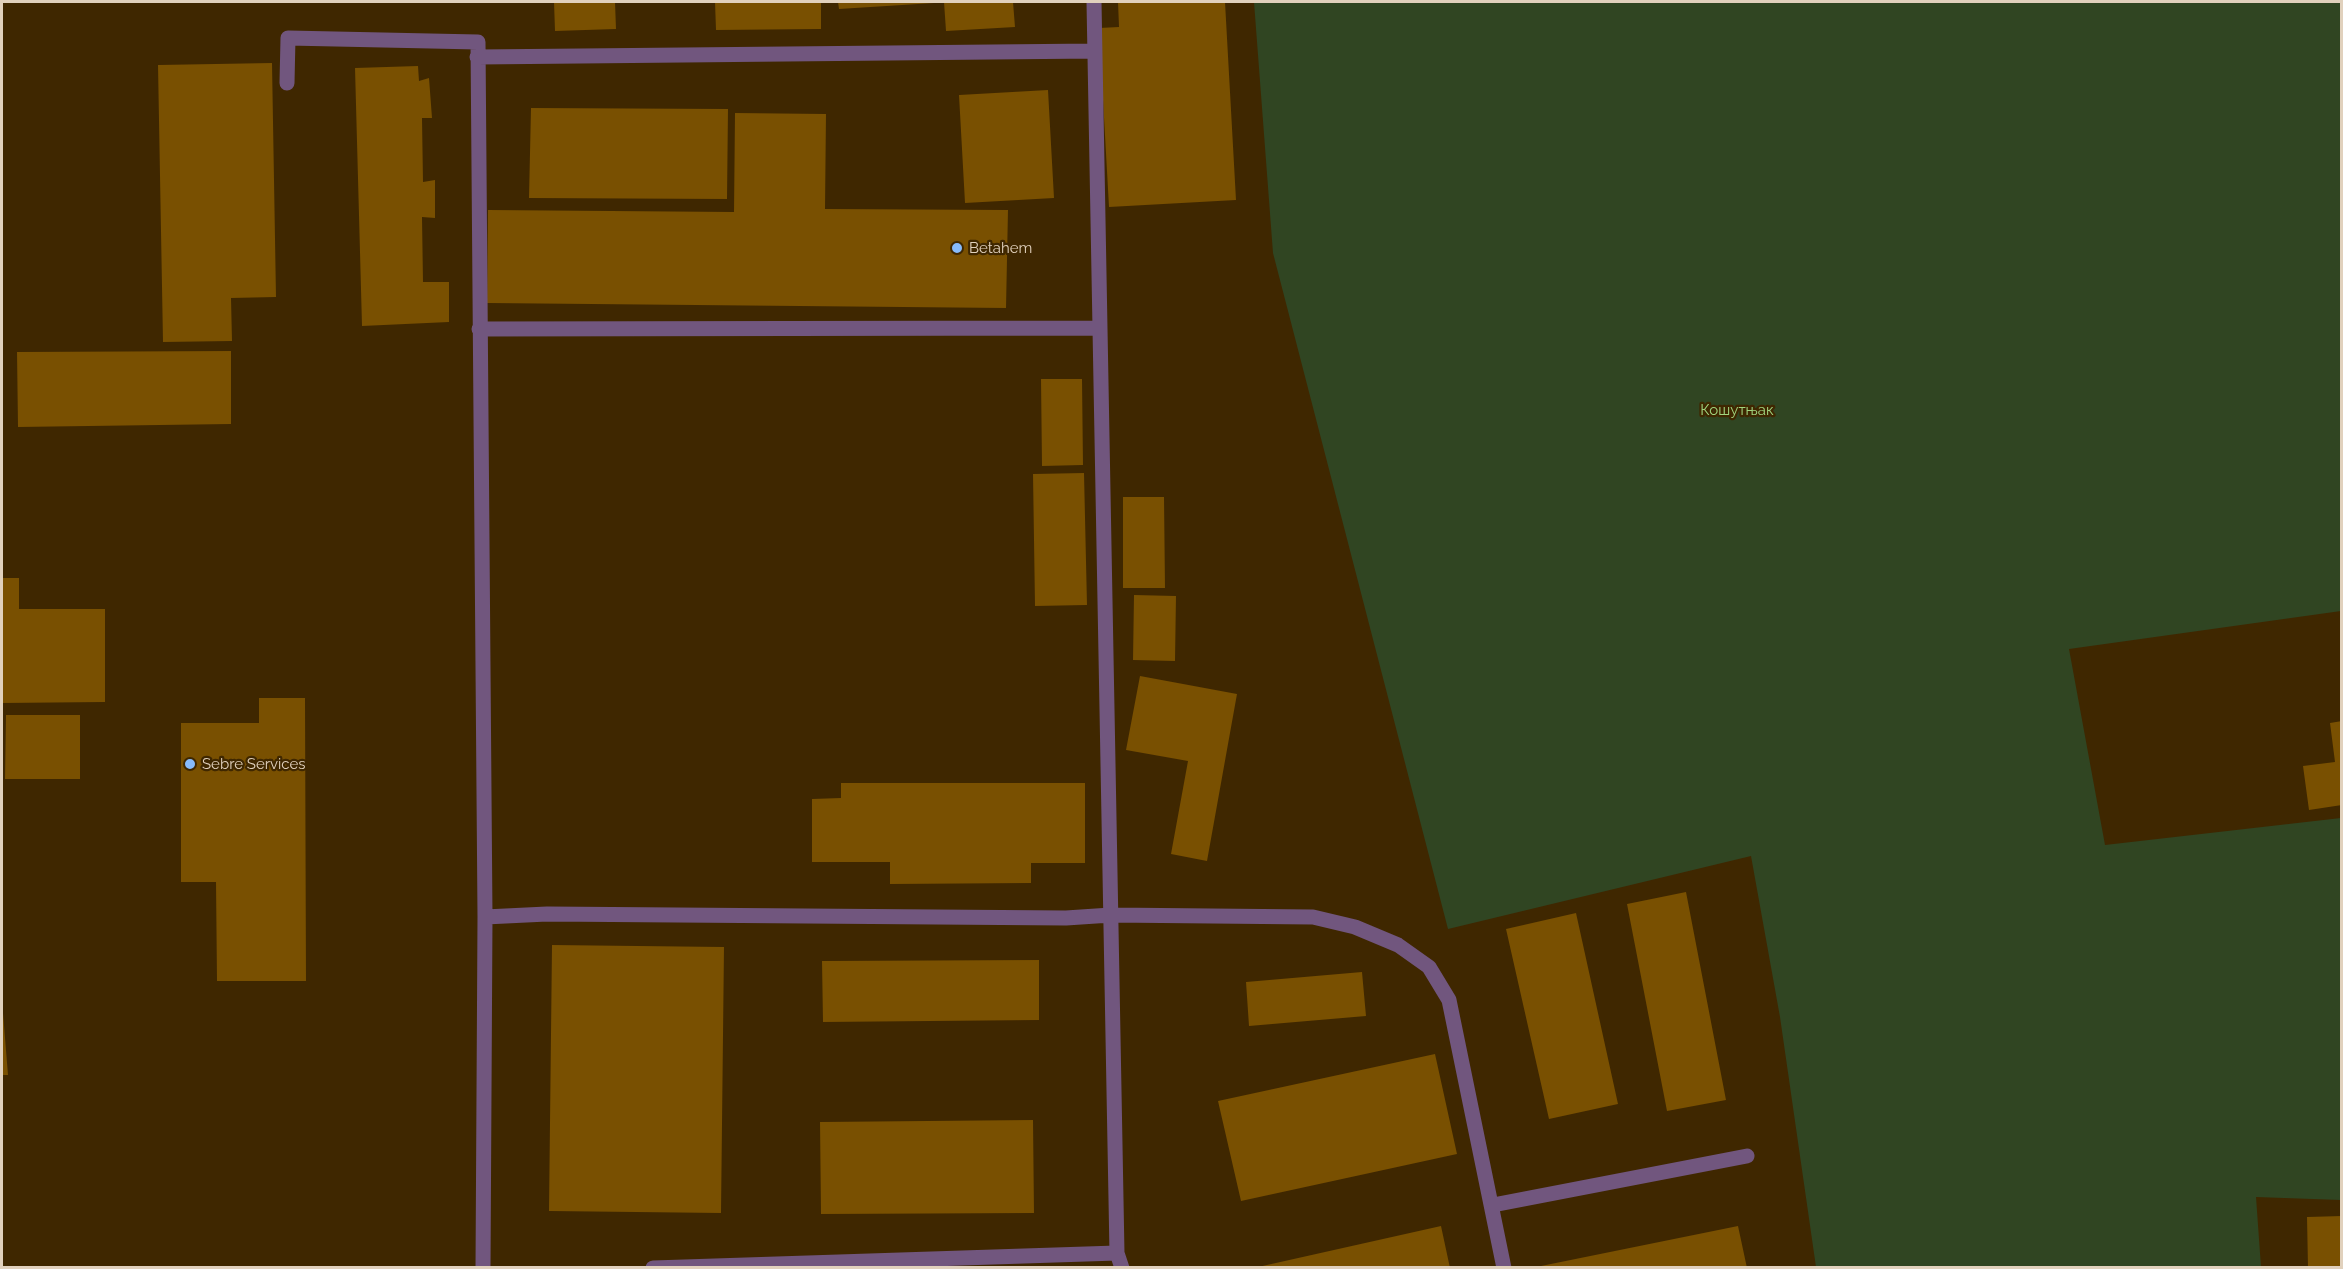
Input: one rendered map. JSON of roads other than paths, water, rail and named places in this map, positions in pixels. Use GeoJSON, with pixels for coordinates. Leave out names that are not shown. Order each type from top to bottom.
{"type":"FeatureCollection","features":[{"type":"Feature","properties":{"kind":"lane"},"geometry":{"type":"LineString","coordinates":[[1094,2],[1117,1253],[1122,1268]]}},
{"type":"Feature","properties":{"kind":"lane"},"geometry":{"type":"LineString","coordinates":[[287,82],[288,38],[478,42],[485,917],[483,1268]]}},
{"type":"Feature","properties":{"kind":"lane"},"geometry":{"type":"LineString","coordinates":[[477,57],[1095,51]]}},
{"type":"Feature","properties":{"kind":"lane"},"geometry":{"type":"LineString","coordinates":[[479,329],[1100,328]]}},
{"type":"Feature","properties":{"kind":"lane"},"geometry":{"type":"LineString","coordinates":[[485,917],[547,914],[1066,918],[1111,915],[1313,917],[1355,927],[1398,945],[1429,967],[1449,1000],[1493,1205],[1504,1268]]}},
{"type":"Feature","properties":{"kind":"lane"},"geometry":{"type":"LineString","coordinates":[[1493,1205],[1747,1156]]}},
{"type":"Feature","properties":{"kind":"lane"},"geometry":{"type":"LineString","coordinates":[[653,1268],[941,1263],[1117,1253]]}},
{"type":"Feature","properties":{"kind":"place","name":"Betahem"},"geometry":{"type":"Point","coordinates":[957,248]}},
{"type":"Feature","properties":{"kind":"place","name":"Sebre Services"},"geometry":{"type":"Point","coordinates":[190,764]}},
{"type":"Feature","properties":{"kind":"park label","name":"Кошутњак"},"geometry":{"type":"Point","coordinates":[1737,410]}}]}
